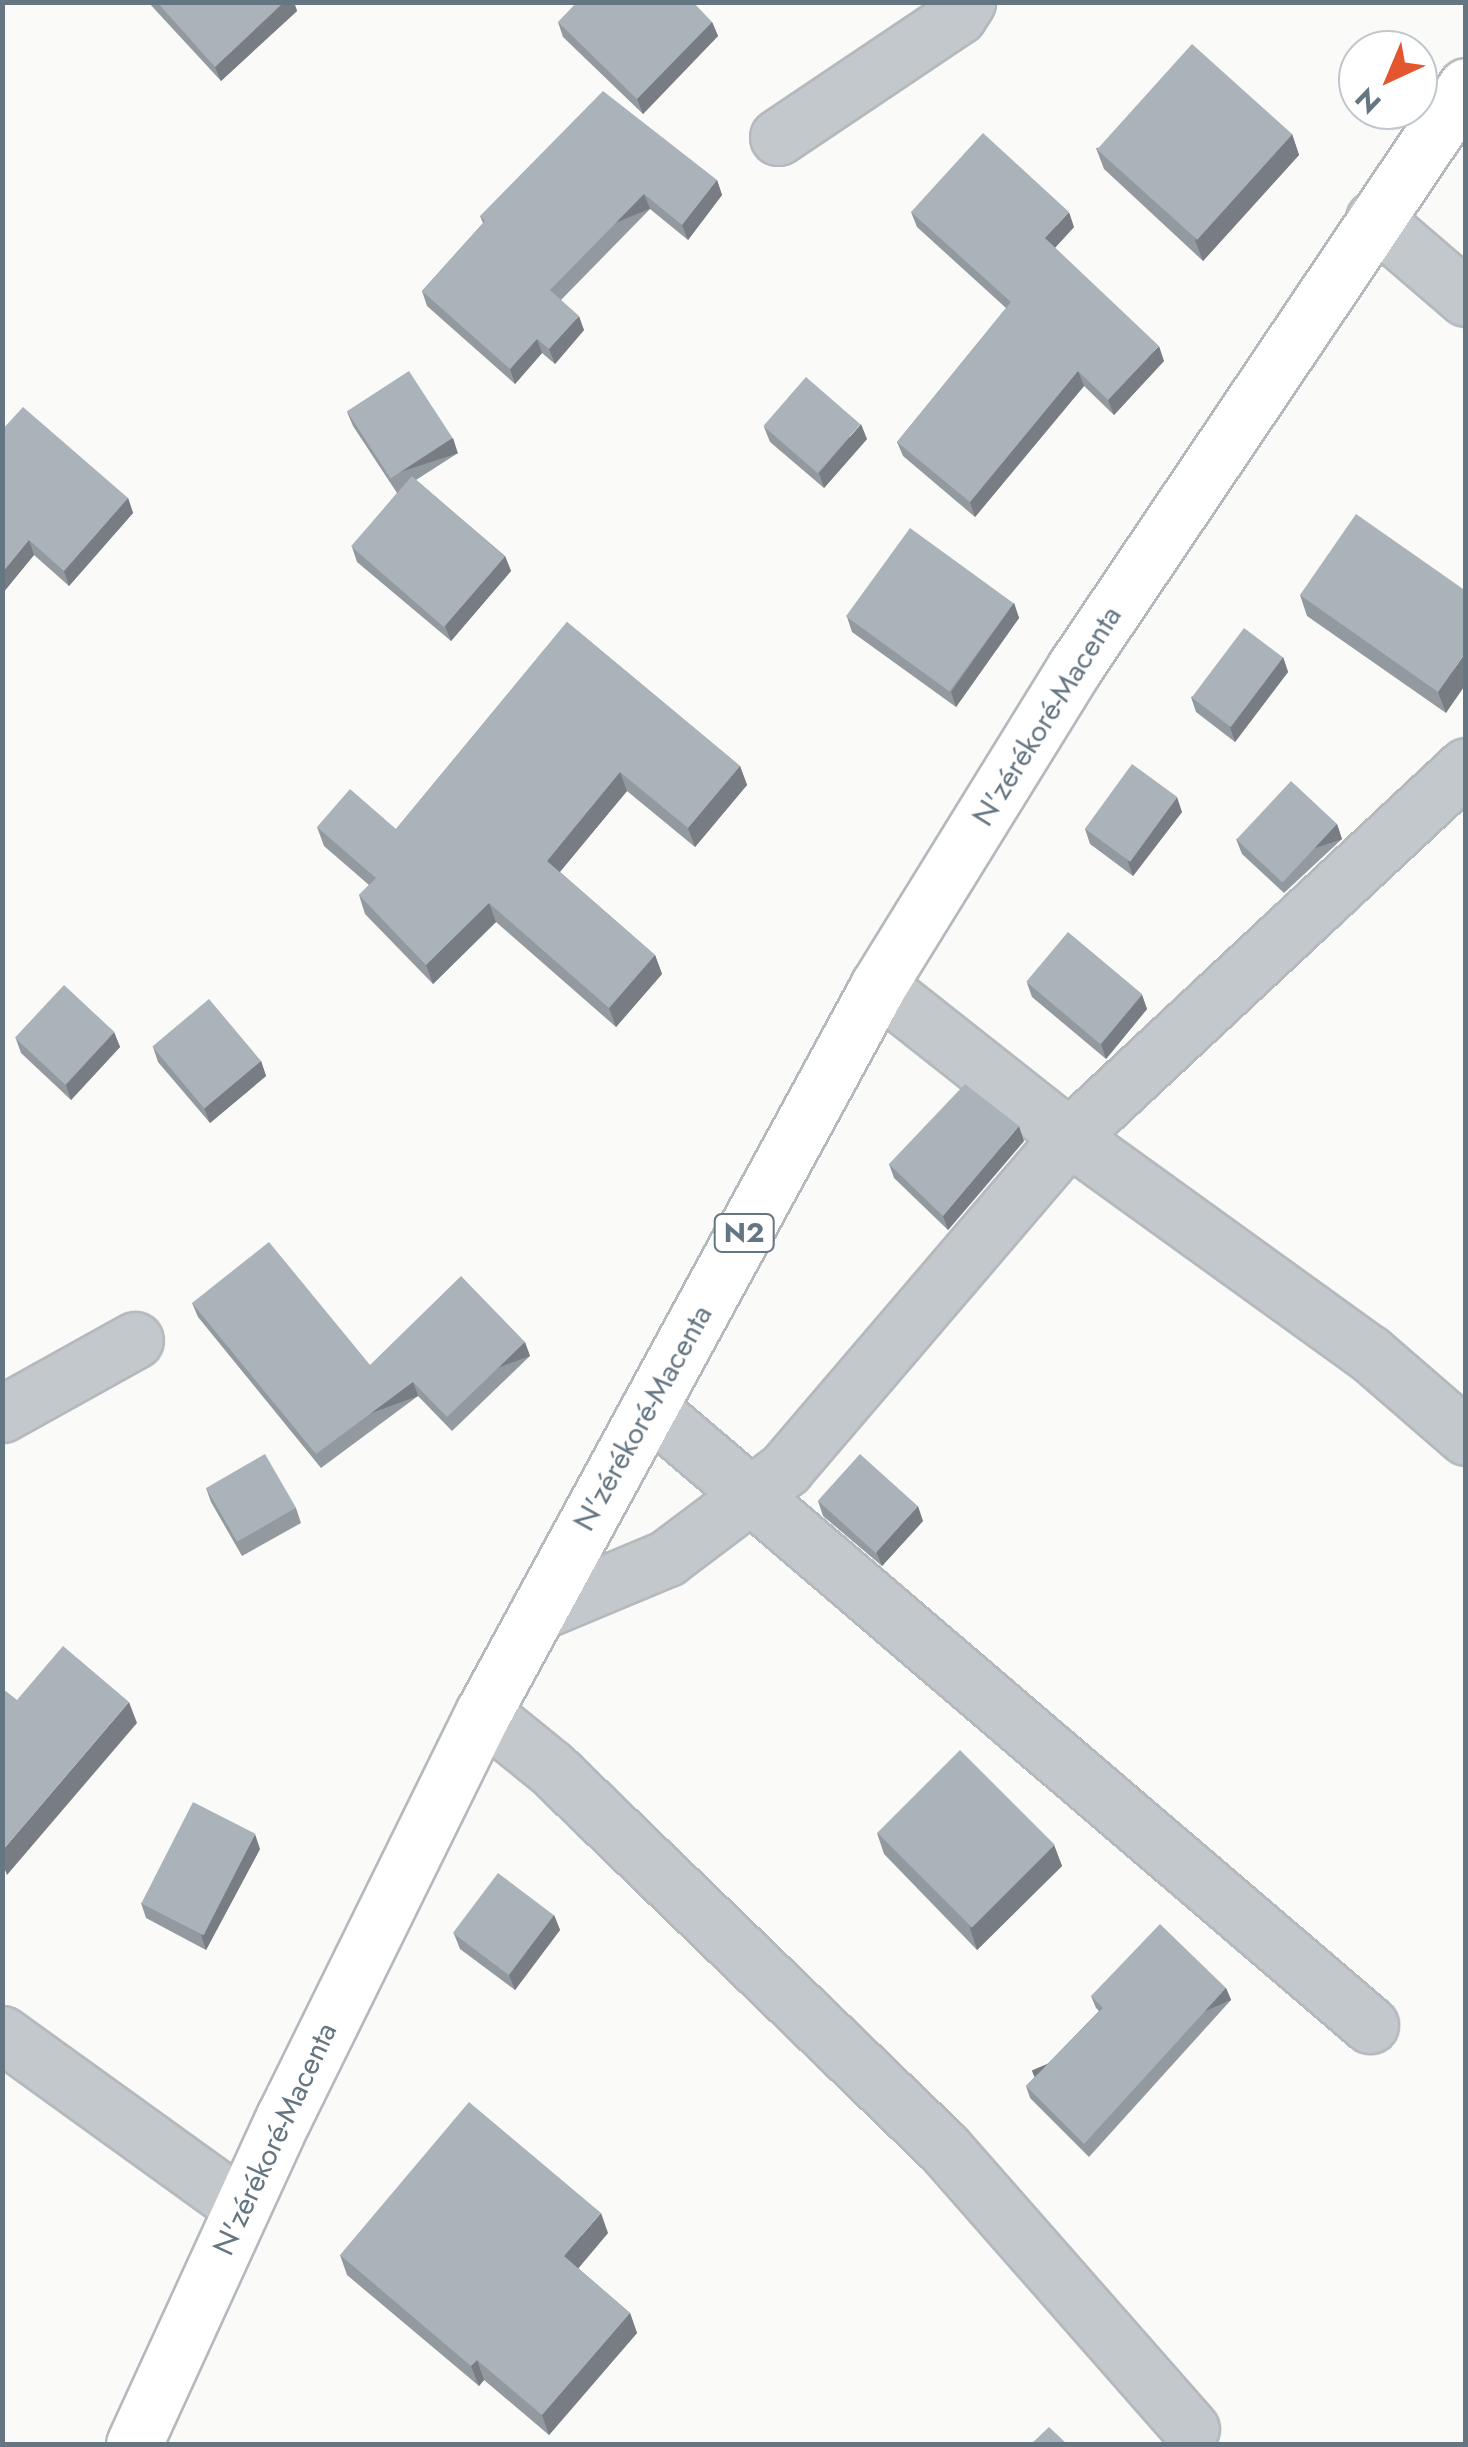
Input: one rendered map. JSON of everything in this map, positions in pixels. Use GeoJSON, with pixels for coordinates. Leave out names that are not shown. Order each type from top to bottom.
{"type":"FeatureCollection","features":[{"type":"Feature","properties":{"kind":"highway","name":"N'zérékoré-Macenta"},"geometry":{"type":"LineString","coordinates":[[134,2444],[242,2208],[483,1713],[878,986],[1075,667],[1466,86]]}},
{"type":"Feature","properties":{"kind":"street"},"geometry":{"type":"LineString","coordinates":[[778,137],[958,16],[967,2]]}},
{"type":"Feature","properties":{"kind":"street"},"geometry":{"type":"LineString","coordinates":[[1374,219],[1466,298]]}},
{"type":"Feature","properties":{"kind":"street"},"geometry":{"type":"LineString","coordinates":[[538,1612],[667,1558],[785,1469],[1068,1138],[1466,766]]}},
{"type":"Feature","properties":{"kind":"street"},"geometry":{"type":"LineString","coordinates":[[878,986],[1068,1138],[1369,1353],[1466,1437]]}},
{"type":"Feature","properties":{"kind":"street"},"geometry":{"type":"LineString","coordinates":[[2,1414],[135,1340]]}},
{"type":"Feature","properties":{"kind":"street"},"geometry":{"type":"LineString","coordinates":[[649,1408],[1370,2025]]}},
{"type":"Feature","properties":{"kind":"street"},"geometry":{"type":"LineString","coordinates":[[483,1713],[551,1768],[944,2148],[1191,2429]]}},
{"type":"Feature","properties":{"kind":"street"},"geometry":{"type":"LineString","coordinates":[[2,2034],[242,2208]]}},
{"type":"Feature","properties":{"kind":"building"},"geometry":{"type":"Polygon","coordinates":[[[157,2],[284,2],[215,67],[157,2]]]}},
{"type":"Feature","properties":{"kind":"building"},"geometry":{"type":"Polygon","coordinates":[[[577,2],[693,2],[712,22],[637,99],[558,22],[577,2]]]}},
{"type":"Feature","properties":{"kind":"building"},"geometry":{"type":"Polygon","coordinates":[[[1192,44],[1292,134],[1197,240],[1097,150],[1192,44]]]}},
{"type":"Feature","properties":{"kind":"building"},"geometry":{"type":"Polygon","coordinates":[[[603,91],[717,180],[682,225],[644,194],[550,290],[579,316],[549,349],[537,339],[510,369],[422,291],[485,221],[480,216],[603,91]]]}},
{"type":"Feature","properties":{"kind":"building"},"geometry":{"type":"Polygon","coordinates":[[[983,133],[1069,212],[1045,238],[1159,346],[1108,400],[1078,371],[970,502],[897,442],[1011,302],[911,212],[983,133]]]}},
{"type":"Feature","properties":{"kind":"building"},"geometry":{"type":"Polygon","coordinates":[[[409,371],[453,438],[391,478],[347,411],[409,371]]]}},
{"type":"Feature","properties":{"kind":"building"},"geometry":{"type":"Polygon","coordinates":[[[806,377],[860,424],[818,473],[763,426],[806,377]]]}},
{"type":"Feature","properties":{"kind":"building"},"geometry":{"type":"Polygon","coordinates":[[[23,407],[128,498],[64,571],[29,540],[2,573],[2,430],[23,407]]]}},
{"type":"Feature","properties":{"kind":"building"},"geometry":{"type":"Polygon","coordinates":[[[412,476],[505,557],[444,627],[351,546],[412,476]]]}},
{"type":"Feature","properties":{"kind":"building"},"geometry":{"type":"Polygon","coordinates":[[[1356,514],[1466,591],[1466,652],[1438,692],[1300,595],[1356,514]]]}},
{"type":"Feature","properties":{"kind":"building"},"geometry":{"type":"Polygon","coordinates":[[[910,528],[1014,603],[949,691],[846,616],[910,528]]]}},
{"type":"Feature","properties":{"kind":"building"},"geometry":{"type":"Polygon","coordinates":[[[567,622],[740,766],[688,828],[620,772],[547,861],[655,955],[609,1008],[489,903],[426,965],[359,895],[376,878],[317,827],[350,789],[396,829],[567,622]]]}},
{"type":"Feature","properties":{"kind":"building"},"geometry":{"type":"Polygon","coordinates":[[[1244,628],[1283,657],[1231,727],[1192,697],[1244,628]]]}},
{"type":"Feature","properties":{"kind":"building"},"geometry":{"type":"Polygon","coordinates":[[[1132,764],[1177,797],[1130,862],[1085,829],[1132,764]]]}},
{"type":"Feature","properties":{"kind":"building"},"geometry":{"type":"Polygon","coordinates":[[[1291,781],[1337,824],[1283,882],[1236,840],[1291,781]]]}},
{"type":"Feature","properties":{"kind":"building"},"geometry":{"type":"Polygon","coordinates":[[[1068,932],[1142,994],[1101,1044],[1026,982],[1068,932]]]}},
{"type":"Feature","properties":{"kind":"building"},"geometry":{"type":"Polygon","coordinates":[[[64,985],[114,1032],[65,1085],[15,1038],[64,985]]]}},
{"type":"Feature","properties":{"kind":"building"},"geometry":{"type":"Polygon","coordinates":[[[209,999],[261,1061],[204,1109],[152,1047],[209,999]]]}},
{"type":"Feature","properties":{"kind":"building"},"geometry":{"type":"Polygon","coordinates":[[[965,1084],[1019,1126],[943,1216],[889,1164],[965,1084]]]}},
{"type":"Feature","properties":{"kind":"building"},"geometry":{"type":"Polygon","coordinates":[[[269,1242],[370,1365],[461,1276],[525,1342],[447,1417],[413,1382],[316,1454],[192,1303],[269,1242]]]}},
{"type":"Feature","properties":{"kind":"building"},"geometry":{"type":"Polygon","coordinates":[[[265,1454],[296,1508],[237,1542],[206,1488],[265,1454]]]}},
{"type":"Feature","properties":{"kind":"building"},"geometry":{"type":"Polygon","coordinates":[[[860,1454],[918,1506],[876,1553],[818,1501],[860,1454]]]}},
{"type":"Feature","properties":{"kind":"building"},"geometry":{"type":"Polygon","coordinates":[[[63,1646],[129,1702],[2,1851],[2,1688],[17,1700],[63,1646]]]}},
{"type":"Feature","properties":{"kind":"building"},"geometry":{"type":"Polygon","coordinates":[[[960,1750],[1055,1845],[972,1927],[877,1833],[960,1750]]]}},
{"type":"Feature","properties":{"kind":"building"},"geometry":{"type":"Polygon","coordinates":[[[193,1802],[255,1834],[204,1935],[141,1904],[193,1802]]]}},
{"type":"Feature","properties":{"kind":"building"},"geometry":{"type":"Polygon","coordinates":[[[498,1873],[554,1915],[509,1975],[453,1933],[498,1873]]]}},
{"type":"Feature","properties":{"kind":"building"},"geometry":{"type":"Polygon","coordinates":[[[1160,1924],[1226,1988],[1084,2144],[1026,2086],[1103,2008],[1091,1996],[1160,1924]]]}},
{"type":"Feature","properties":{"kind":"building"},"geometry":{"type":"Polygon","coordinates":[[[469,2102],[601,2213],[564,2256],[630,2313],[542,2415],[477,2360],[471,2366],[340,2255],[469,2102]]]}},
{"type":"Feature","properties":{"kind":"building"},"geometry":{"type":"Polygon","coordinates":[[[1049,2427],[1067,2444],[1031,2444],[1049,2427]]]}}]}
